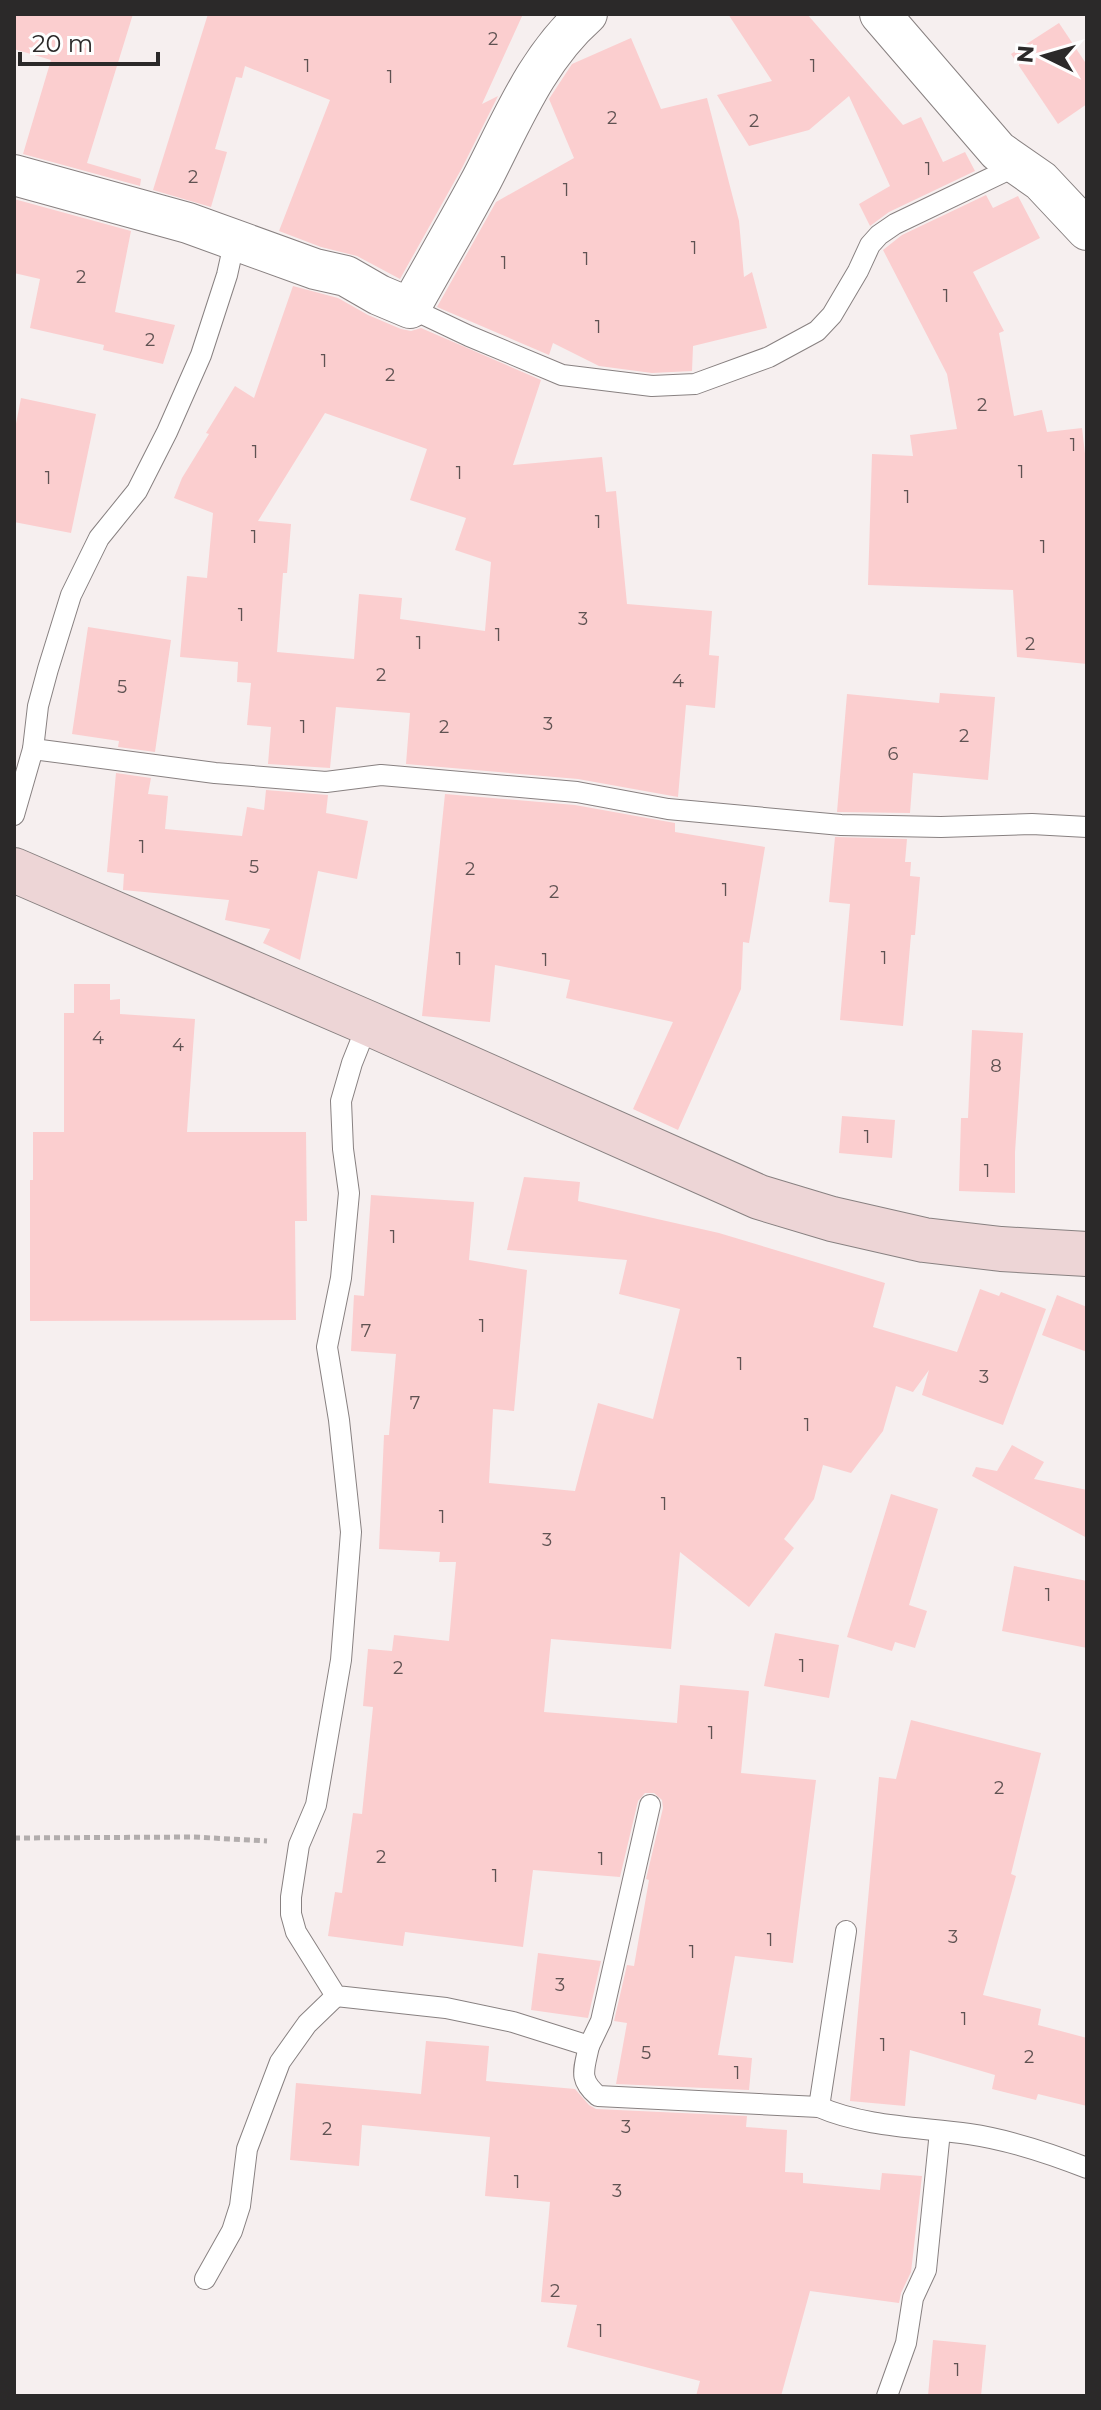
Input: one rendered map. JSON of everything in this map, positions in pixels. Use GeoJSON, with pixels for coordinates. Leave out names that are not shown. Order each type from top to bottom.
{"type":"FeatureCollection","features":[{"type":"Feature","properties":{"kind":"street"},"geometry":{"type":"LineString","coordinates":[[14,175],[188,223],[315,269],[346,276],[410,308],[475,192],[529,85],[556,48],[587,14]]}},
{"type":"Feature","properties":{"kind":"street"},"geometry":{"type":"LineString","coordinates":[[880,14],[998,151],[1041,181],[1087,230]]}},
{"type":"Feature","properties":{"kind":"street"},"geometry":{"type":"LineString","coordinates":[[14,870],[759,1197],[847,1223],[924,1240],[1087,1254]]}},
{"type":"Feature","properties":{"kind":"lane"},"geometry":{"type":"LineString","coordinates":[[410,308],[562,375],[652,386],[695,384],[769,357],[817,331],[832,315],[870,245],[879,235],[895,224],[1016,166]]}},
{"type":"Feature","properties":{"kind":"lane"},"geometry":{"type":"LineString","coordinates":[[14,815],[33,749],[38,706],[71,595],[99,538],[137,491],[167,432],[201,355],[227,275],[235,239]]}},
{"type":"Feature","properties":{"kind":"lane"},"geometry":{"type":"LineString","coordinates":[[33,749],[215,773],[326,782],[381,775],[577,792],[668,809],[841,825],[941,827],[1032,824],[1087,827]]}},
{"type":"Feature","properties":{"kind":"lane"},"geometry":{"type":"LineString","coordinates":[[336,1996],[296,1932],[291,1914],[291,1897],[299,1845],[316,1805],[341,1660],[351,1532],[339,1420],[327,1347],[341,1278],[349,1193],[341,1101],[368,1023]]}},
{"type":"Feature","properties":{"kind":"lane"},"geometry":{"type":"LineString","coordinates":[[650,1805],[601,2021],[589,2046],[583,2073],[587,2086],[598,2096],[819,2107],[844,2118],[972,2134],[1023,2145],[1087,2168]]}},
{"type":"Feature","properties":{"kind":"lane"},"geometry":{"type":"LineString","coordinates":[[819,2107],[846,1931]]}},
{"type":"Feature","properties":{"kind":"lane"},"geometry":{"type":"LineString","coordinates":[[336,1996],[446,2008],[500,2019],[589,2046]]}},
{"type":"Feature","properties":{"kind":"lane"},"geometry":{"type":"LineString","coordinates":[[205,2279],[232,2231],[240,2206],[247,2149],[280,2062],[307,2024],[336,1996]]}},
{"type":"Feature","properties":{"kind":"lane"},"geometry":{"type":"LineString","coordinates":[[887,2396],[906,2343],[913,2298],[926,2270],[940,2131]]}},
{"type":"Feature","properties":{"kind":"path"},"geometry":{"type":"LineString","coordinates":[[14,1838],[194,1837],[253,1839],[299,1845]]}},
{"type":"Feature","properties":{"kind":"building"},"geometry":{"type":"Polygon","coordinates":[[[14,14],[133,14],[87,163],[141,179],[140,186],[23,154],[51,60],[14,49],[14,14]]]}},
{"type":"Feature","properties":{"kind":"building"},"geometry":{"type":"Polygon","coordinates":[[[208,14],[523,14],[482,104],[498,96],[400,279],[357,256],[321,247],[279,231],[330,100],[245,66],[242,78],[236,77],[215,149],[227,152],[211,207],[153,190],[208,14]]]}},
{"type":"Feature","properties":{"kind":"building"},"geometry":{"type":"Polygon","coordinates":[[[728,14],[807,14],[903,125],[921,117],[943,162],[965,152],[975,171],[889,212],[870,226],[859,204],[890,186],[849,96],[809,130],[749,146],[717,95],[772,81],[728,14]]]}},
{"type":"Feature","properties":{"kind":"building"},"geometry":{"type":"Polygon","coordinates":[[[1059,23],[1087,65],[1087,104],[1058,124],[1011,54],[1059,23]]]}},
{"type":"Feature","properties":{"kind":"building"},"geometry":{"type":"Polygon","coordinates":[[[631,38],[661,109],[707,98],[739,221],[744,277],[752,272],[767,328],[693,346],[692,371],[652,373],[599,366],[553,343],[549,355],[437,307],[496,202],[574,158],[549,99],[572,64],[631,38]]]}},
{"type":"Feature","properties":{"kind":"building"},"geometry":{"type":"Polygon","coordinates":[[[986,195],[993,208],[1018,196],[1040,238],[973,272],[1004,331],[999,333],[1014,416],[1042,410],[1047,432],[1082,428],[1087,471],[1087,664],[1017,657],[1013,590],[868,585],[872,454],[913,456],[910,435],[957,429],[947,374],[883,250],[902,235],[986,195]]]}},
{"type":"Feature","properties":{"kind":"building"},"geometry":{"type":"Polygon","coordinates":[[[14,199],[131,231],[115,312],[175,325],[163,364],[103,350],[104,345],[30,328],[40,279],[14,273],[14,199]]]}},
{"type":"Feature","properties":{"kind":"building"},"geometry":{"type":"Polygon","coordinates":[[[293,286],[338,298],[401,329],[411,331],[421,328],[541,380],[513,465],[602,457],[606,492],[616,491],[627,604],[712,611],[709,655],[719,656],[715,708],[686,705],[678,797],[578,779],[406,764],[410,713],[336,707],[330,768],[268,764],[271,727],[247,725],[251,683],[237,682],[238,662],[180,657],[187,576],[207,578],[213,513],[174,498],[182,478],[209,434],[206,433],[235,386],[254,398],[293,286]],[[325,413],[258,521],[291,524],[287,573],[283,573],[277,652],[354,659],[359,594],[402,598],[400,619],[485,631],[491,562],[455,550],[466,518],[410,500],[427,449],[325,413]]]}},
{"type":"Feature","properties":{"kind":"building"},"geometry":{"type":"Polygon","coordinates":[[[21,398],[96,414],[71,533],[14,522],[14,434],[21,398]]]}},
{"type":"Feature","properties":{"kind":"building"},"geometry":{"type":"Polygon","coordinates":[[[88,627],[171,640],[155,752],[118,747],[119,741],[72,734],[88,627]]]}},
{"type":"Feature","properties":{"kind":"building"},"geometry":{"type":"Polygon","coordinates":[[[940,693],[995,697],[988,780],[913,773],[910,813],[837,812],[847,694],[939,703],[940,693]]]}},
{"type":"Feature","properties":{"kind":"building"},"geometry":{"type":"Polygon","coordinates":[[[116,773],[151,778],[148,794],[168,796],[165,829],[242,836],[247,807],[264,810],[266,790],[328,795],[326,813],[368,821],[357,879],[318,871],[300,960],[263,943],[270,929],[225,920],[229,900],[123,890],[124,874],[107,872],[116,773]]]}},
{"type":"Feature","properties":{"kind":"building"},"geometry":{"type":"Polygon","coordinates":[[[445,794],[575,805],[675,823],[675,832],[765,847],[749,943],[743,942],[741,989],[678,1130],[633,1109],[673,1022],[566,998],[570,980],[495,965],[490,1022],[422,1016],[445,794]]]}},
{"type":"Feature","properties":{"kind":"building"},"geometry":{"type":"Polygon","coordinates":[[[835,837],[907,839],[905,862],[911,862],[910,876],[920,877],[903,1026],[840,1020],[850,904],[829,902],[835,837]]]}},
{"type":"Feature","properties":{"kind":"building"},"geometry":{"type":"Polygon","coordinates":[[[74,984],[110,984],[110,1000],[120,999],[120,1014],[195,1019],[187,1132],[306,1132],[307,1221],[295,1221],[296,1320],[30,1321],[33,1132],[64,1132],[64,1013],[74,1013],[74,984]]]}},
{"type":"Feature","properties":{"kind":"building"},"geometry":{"type":"Polygon","coordinates":[[[972,1030],[1023,1033],[1015,1193],[959,1191],[961,1118],[968,1118],[972,1030]]]}},
{"type":"Feature","properties":{"kind":"building"},"geometry":{"type":"Polygon","coordinates":[[[842,1116],[895,1120],[892,1158],[839,1153],[842,1116]]]}},
{"type":"Feature","properties":{"kind":"building"},"geometry":{"type":"Polygon","coordinates":[[[524,1177],[580,1182],[578,1201],[719,1233],[885,1283],[873,1327],[957,1352],[980,1289],[999,1296],[1001,1292],[1046,1309],[1003,1425],[922,1395],[929,1370],[913,1392],[896,1386],[883,1431],[851,1473],[823,1465],[814,1499],[784,1539],[794,1548],[749,1607],[680,1552],[671,1649],[551,1639],[544,1712],[677,1723],[680,1685],[749,1691],[741,1773],[816,1780],[793,1963],[735,1956],[718,2055],[752,2058],[749,2090],[616,2084],[627,2023],[614,2021],[627,1965],[634,1966],[649,1880],[646,1879],[663,1808],[662,1800],[654,1793],[645,1793],[638,1801],[620,1877],[533,1870],[523,1947],[405,1932],[403,1946],[328,1936],[335,1892],[342,1893],[353,1813],[362,1814],[373,1707],[363,1706],[368,1649],[392,1651],[394,1635],[449,1641],[456,1562],[439,1562],[440,1552],[379,1549],[384,1435],[389,1435],[396,1354],[351,1351],[354,1295],[364,1296],[371,1195],[474,1202],[469,1260],[527,1270],[514,1411],[493,1409],[489,1483],[575,1491],[598,1403],[653,1419],[680,1309],[619,1294],[627,1260],[507,1250],[524,1177]]]}},
{"type":"Feature","properties":{"kind":"building"},"geometry":{"type":"Polygon","coordinates":[[[1057,1295],[1087,1307],[1087,1352],[1042,1335],[1057,1295]]]}},
{"type":"Feature","properties":{"kind":"building"},"geometry":{"type":"Polygon","coordinates":[[[1012,1445],[1044,1462],[1034,1479],[1087,1490],[1087,1538],[972,1476],[976,1467],[997,1471],[1012,1445]]]}},
{"type":"Feature","properties":{"kind":"building"},"geometry":{"type":"Polygon","coordinates":[[[891,1494],[938,1509],[909,1605],[927,1611],[915,1648],[895,1642],[892,1651],[847,1637],[891,1494]]]}},
{"type":"Feature","properties":{"kind":"building"},"geometry":{"type":"Polygon","coordinates":[[[1014,1566],[1087,1581],[1087,1648],[1002,1631],[1014,1566]]]}},
{"type":"Feature","properties":{"kind":"building"},"geometry":{"type":"Polygon","coordinates":[[[775,1633],[839,1645],[829,1698],[764,1686],[775,1633]]]}},
{"type":"Feature","properties":{"kind":"building"},"geometry":{"type":"Polygon","coordinates":[[[911,1720],[1041,1753],[1011,1874],[1016,1876],[983,1995],[1041,2009],[1038,2025],[1087,2038],[1087,2106],[1038,2094],[1036,2100],[992,2089],[995,2075],[910,2050],[905,2106],[850,2101],[879,1777],[896,1779],[911,1720]]]}},
{"type":"Feature","properties":{"kind":"building"},"geometry":{"type":"Polygon","coordinates":[[[538,1953],[601,1961],[588,2018],[531,2010],[538,1953]]]}},
{"type":"Feature","properties":{"kind":"building"},"geometry":{"type":"Polygon","coordinates":[[[426,2041],[489,2046],[486,2081],[575,2089],[596,2109],[747,2116],[746,2127],[787,2130],[785,2172],[803,2173],[803,2183],[880,2190],[882,2173],[922,2176],[911,2272],[899,2303],[810,2291],[781,2396],[696,2396],[700,2381],[567,2347],[577,2305],[541,2302],[550,2202],[485,2196],[490,2137],[362,2125],[359,2166],[290,2160],[296,2083],[421,2094],[426,2041]]]}},
{"type":"Feature","properties":{"kind":"building"},"geometry":{"type":"Polygon","coordinates":[[[933,2340],[986,2345],[981,2396],[928,2396],[933,2340]]]}}]}
